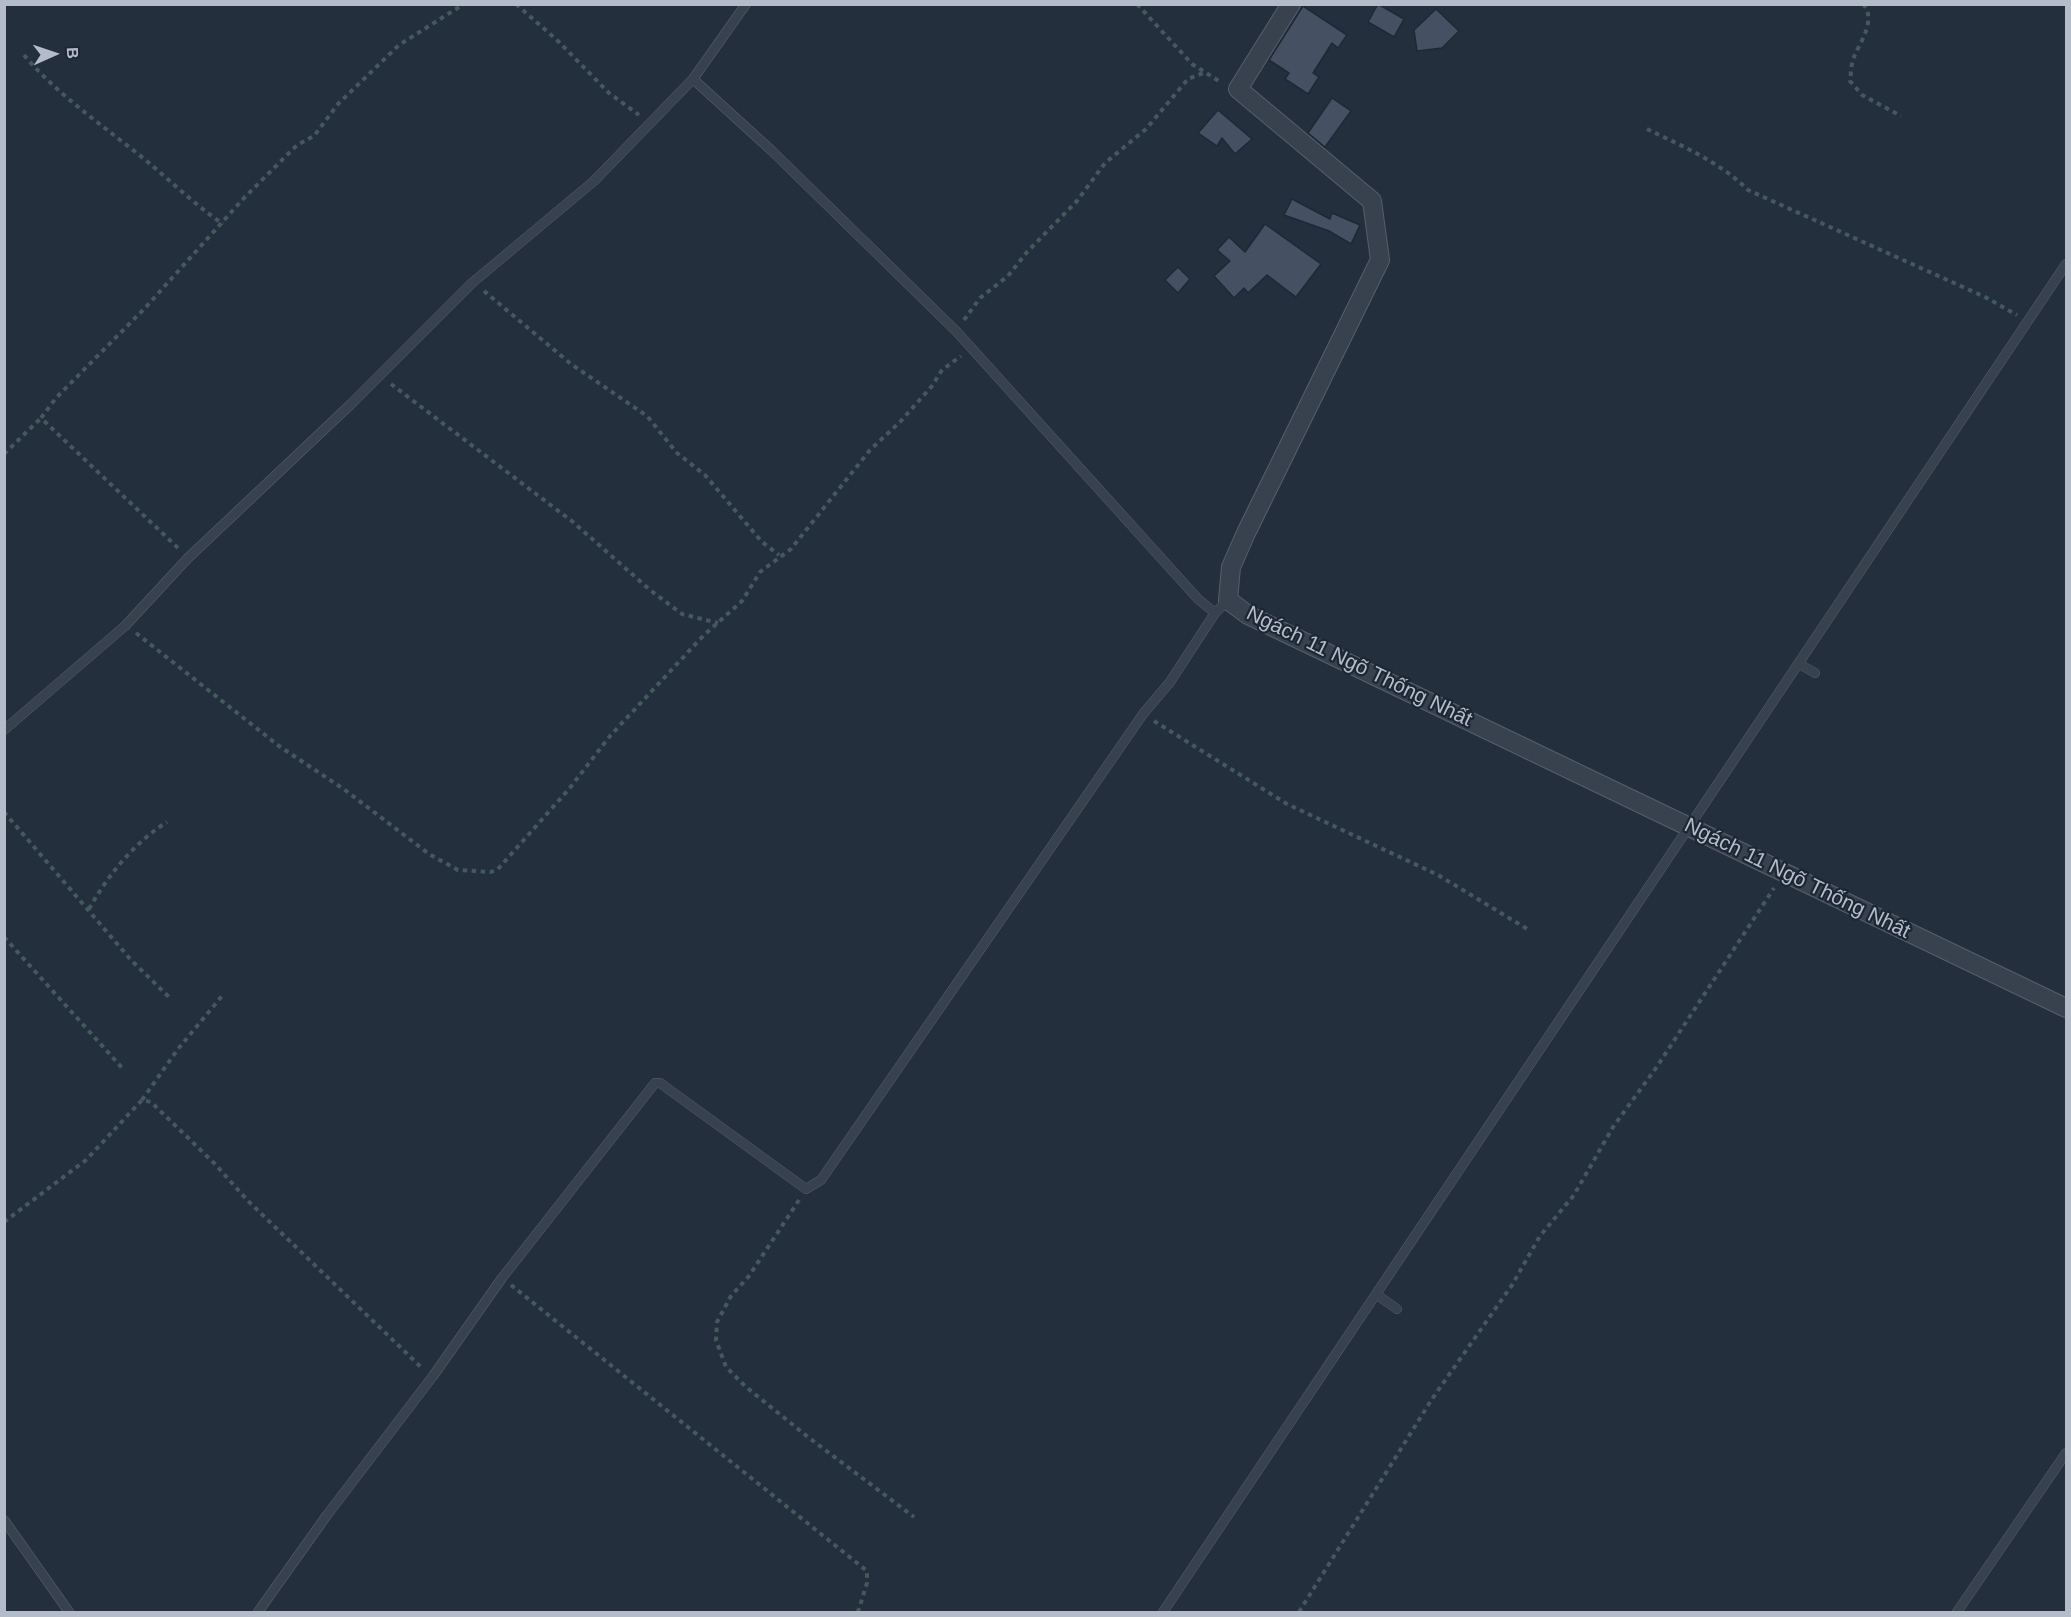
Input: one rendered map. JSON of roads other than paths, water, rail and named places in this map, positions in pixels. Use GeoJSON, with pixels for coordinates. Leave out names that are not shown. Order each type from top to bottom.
{"type":"FeatureCollection","features":[{"type":"Feature","properties":{"kind":"street","name":"Ngách 11 Ngõ Thống Nhất"},"geometry":{"type":"LineString","coordinates":[[1290,4],[1238,89],[1372,201],[1380,260],[1242,541],[1231,567],[1228,600],[1248,615],[2067,1008]]}},
{"type":"Feature","properties":{"kind":"lane"},"geometry":{"type":"LineString","coordinates":[[4,730],[125,626],[188,558],[350,405],[472,283],[594,181],[693,78],[746,4]]}},
{"type":"Feature","properties":{"kind":"lane"},"geometry":{"type":"LineString","coordinates":[[693,78],[772,151],[956,331],[1198,599],[1215,613]]}},
{"type":"Feature","properties":{"kind":"lane"},"geometry":{"type":"LineString","coordinates":[[1163,1612],[2067,264]]}},
{"type":"Feature","properties":{"kind":"lane"},"geometry":{"type":"LineString","coordinates":[[258,1612],[327,1515],[433,1376],[502,1278],[657,1083],[699,1109],[806,1189],[821,1180],[901,1060],[1072,820],[1143,714],[1170,682],[1215,613],[1228,600]]}},
{"type":"Feature","properties":{"kind":"lane"},"geometry":{"type":"LineString","coordinates":[[1799,664],[1815,673]]}},
{"type":"Feature","properties":{"kind":"lane"},"geometry":{"type":"LineString","coordinates":[[1377,1295],[1397,1309]]}},
{"type":"Feature","properties":{"kind":"lane"},"geometry":{"type":"LineString","coordinates":[[1957,1612],[2067,1453]]}},
{"type":"Feature","properties":{"kind":"lane"},"geometry":{"type":"LineString","coordinates":[[4,1520],[69,1612]]}}]}
